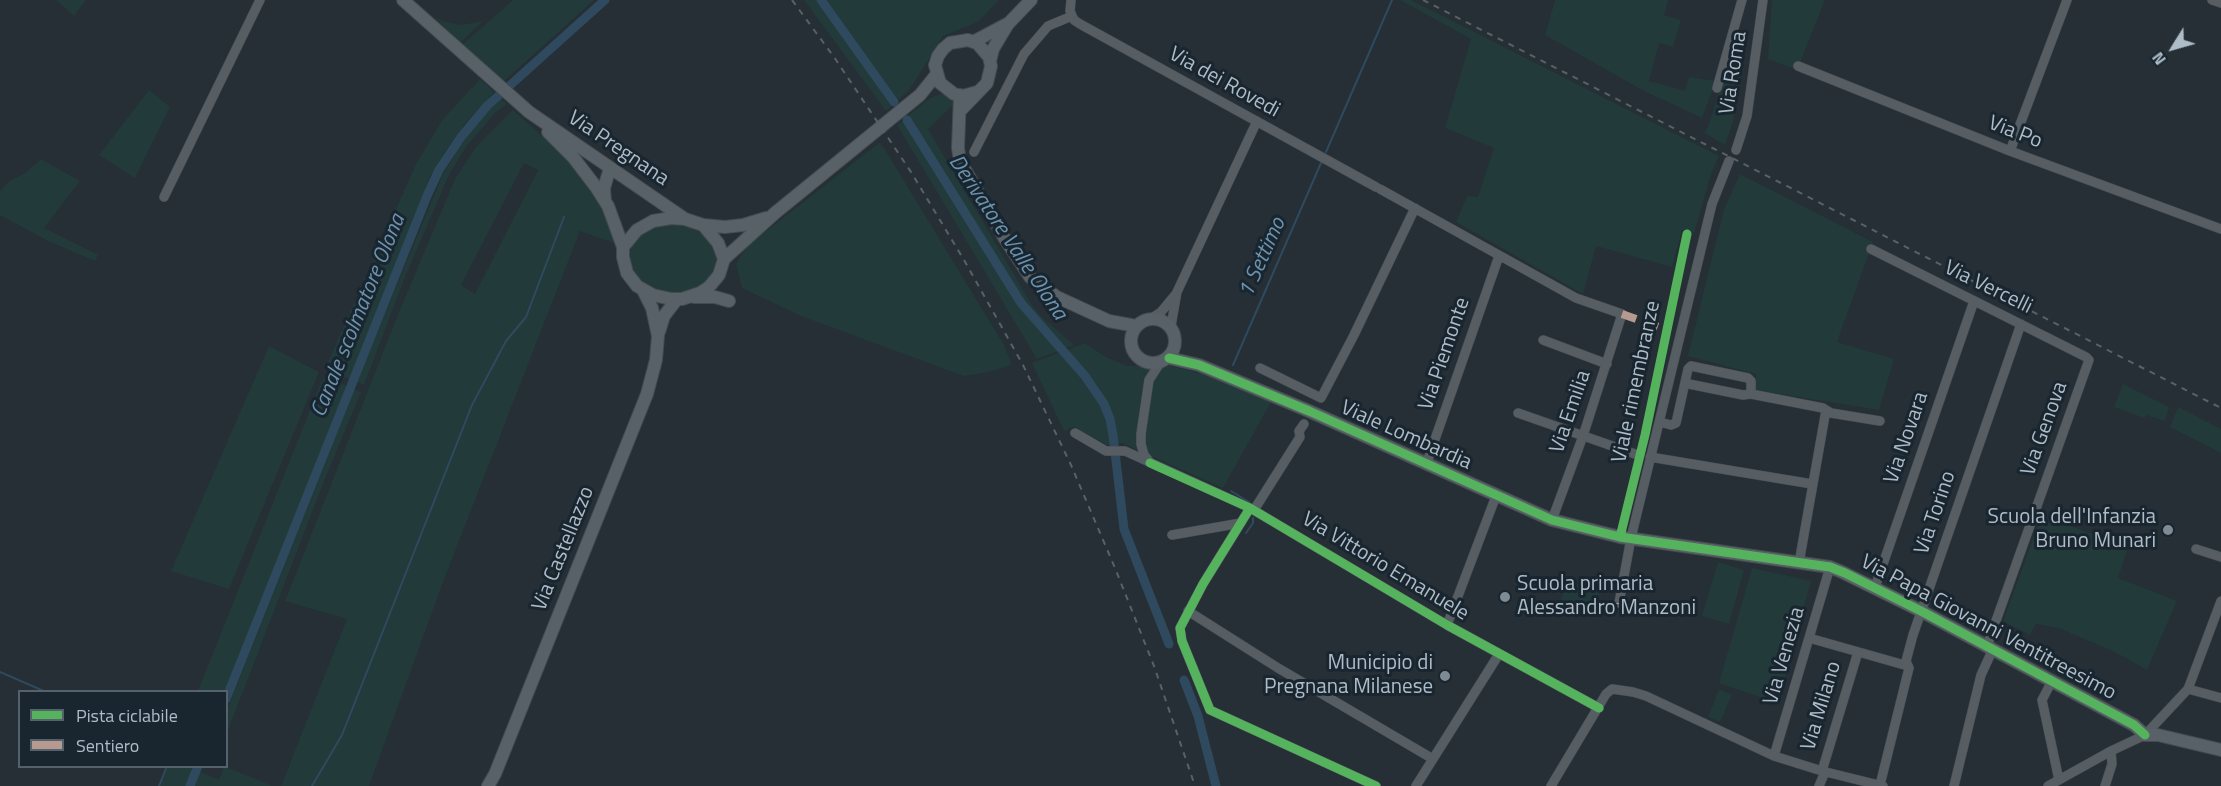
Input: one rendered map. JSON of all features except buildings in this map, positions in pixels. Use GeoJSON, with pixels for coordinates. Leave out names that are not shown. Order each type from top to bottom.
{"type":"FeatureCollection","features":[{"type":"Feature","properties":{"kind":"street"},"geometry":{"type":"LineString","coordinates":[[164,197],[260,0]]}},
{"type":"Feature","properties":{"kind":"street","name":"Via Pregnana"},"geometry":{"type":"LineString","coordinates":[[403,0],[529,112],[685,219]]}},
{"type":"Feature","properties":{"kind":"street"},"geometry":{"type":"LineString","coordinates":[[960,111],[987,83],[993,49],[1008,24],[1031,0]]}},
{"type":"Feature","properties":{"kind":"street"},"geometry":{"type":"LineString","coordinates":[[974,152],[1024,54],[1048,26],[1072,15],[1071,0]]}},
{"type":"Feature","properties":{"kind":"street"},"geometry":{"type":"LineString","coordinates":[[1717,88],[1742,0]]}},
{"type":"Feature","properties":{"kind":"street","name":"Via Roma"},"geometry":{"type":"LineString","coordinates":[[1736,150],[1747,116],[1763,0]]}},
{"type":"Feature","properties":{"kind":"street"},"geometry":{"type":"LineString","coordinates":[[2010,151],[2067,0]]}},
{"type":"Feature","properties":{"kind":"street"},"geometry":{"type":"LineString","coordinates":[[2212,0],[2221,3]]}},
{"type":"Feature","properties":{"kind":"street","name":"Via dei Rovedi"},"geometry":{"type":"LineString","coordinates":[[1072,15],[1080,24],[1576,298],[1622,314]]}},
{"type":"Feature","properties":{"kind":"street"},"geometry":{"type":"LineString","coordinates":[[973,42],[1008,24]]}},
{"type":"Feature","properties":{"kind":"street"},"geometry":{"type":"LineString","coordinates":[[976,92],[960,96],[946,90],[936,75],[935,65],[943,49],[959,40],[973,42],[984,49],[990,61]]}},
{"type":"Feature","properties":{"kind":"street","name":"Via Po"},"geometry":{"type":"LineString","coordinates":[[1798,66],[2010,151],[2221,229]]}},
{"type":"Feature","properties":{"kind":"street"},"geometry":{"type":"LineString","coordinates":[[724,259],[775,213],[920,95],[936,75]]}},
{"type":"Feature","properties":{"kind":"street"},"geometry":{"type":"LineString","coordinates":[[920,95],[946,90]]}},
{"type":"Feature","properties":{"kind":"street"},"geometry":{"type":"LineString","coordinates":[[960,96],[958,148],[960,161],[1030,277],[1057,297],[1109,321],[1136,326]]}},
{"type":"Feature","properties":{"kind":"street","name":"Via Pregnana"},"geometry":{"type":"LineString","coordinates":[[529,112],[573,157],[605,201],[623,247]]}},
{"type":"Feature","properties":{"kind":"street"},"geometry":{"type":"LineString","coordinates":[[1131,341],[1136,326],[1143,320],[1152,318],[1161,312],[1177,292],[1257,121]]}},
{"type":"Feature","properties":{"kind":"street"},"geometry":{"type":"LineString","coordinates":[[1619,603],[1631,538],[1712,204],[1729,161]]}},
{"type":"Feature","properties":{"kind":"street"},"geometry":{"type":"LineString","coordinates":[[605,201],[604,188],[610,168]]}},
{"type":"Feature","properties":{"kind":"street"},"geometry":{"type":"LineString","coordinates":[[1260,368],[1321,398],[1415,208]]}},
{"type":"Feature","properties":{"kind":"street"},"geometry":{"type":"LineString","coordinates":[[729,301],[703,296],[682,298],[652,295],[631,280],[623,257],[623,247],[631,236],[646,223],[662,219],[685,219],[703,225],[725,227],[743,225],[775,213]]}},
{"type":"Feature","properties":{"kind":"street"},"geometry":{"type":"LineString","coordinates":[[682,298],[700,293],[715,281],[723,266],[724,259],[718,243],[703,225]]}},
{"type":"Feature","properties":{"kind":"street","name":"Via Vercelli"},"geometry":{"type":"LineString","coordinates":[[1871,249],[2089,360]]}},
{"type":"Feature","properties":{"kind":"street","name":"Via Piemonte"},"geometry":{"type":"LineString","coordinates":[[1426,465],[1499,256]]}},
{"type":"Feature","properties":{"kind":"street","name":"Via Castellazzo"},"geometry":{"type":"LineString","coordinates":[[643,290],[652,308],[658,336]]}},
{"type":"Feature","properties":{"kind":"street"},"geometry":{"type":"LineString","coordinates":[[1171,326],[1177,292]]}},
{"type":"Feature","properties":{"kind":"street","name":"Via Castellazzo"},"geometry":{"type":"LineString","coordinates":[[488,786],[494,780],[646,394],[656,360],[658,336],[664,316],[682,298]]}},
{"type":"Feature","properties":{"kind":"street","name":"Via Novara"},"geometry":{"type":"LineString","coordinates":[[1875,587],[1974,301]]}},
{"type":"Feature","properties":{"kind":"street","name":"Via Emilia"},"geometry":{"type":"LineString","coordinates":[[1552,520],[1583,436],[1622,314]]}},
{"type":"Feature","properties":{"kind":"street"},"geometry":{"type":"LineString","coordinates":[[1150,463],[1144,455],[1141,444],[1149,380],[1176,344],[1171,326],[1163,320],[1152,318]]}},
{"type":"Feature","properties":{"kind":"street"},"geometry":{"type":"LineString","coordinates":[[1109,321],[1131,341],[1137,356],[1152,364],[1164,360]]}},
{"type":"Feature","properties":{"kind":"street","name":"Via Torino"},"geometry":{"type":"LineString","coordinates":[[1881,786],[1908,666],[1906,661],[2021,324]]}},
{"type":"Feature","properties":{"kind":"street"},"geometry":{"type":"LineString","coordinates":[[1543,340],[1607,364]]}},
{"type":"Feature","properties":{"kind":"street","name":"Viale Lombardia"},"geometry":{"type":"LineString","coordinates":[[1176,344],[1199,365]]}},
{"type":"Feature","properties":{"kind":"street","name":"Viale Lombardia"},"geometry":{"type":"LineString","coordinates":[[1164,360],[1199,365],[1309,411],[1552,520],[1631,538]]}},
{"type":"Feature","properties":{"kind":"street","name":"Via Genova"},"geometry":{"type":"LineString","coordinates":[[1954,786],[1981,675],[2089,360]]}},
{"type":"Feature","properties":{"kind":"street"},"geometry":{"type":"LineString","coordinates":[[1660,423],[1671,425],[1676,423],[1688,369],[1691,366],[1748,378],[1751,381],[1751,394]]}},
{"type":"Feature","properties":{"kind":"street"},"geometry":{"type":"LineString","coordinates":[[1685,385],[1743,395],[1751,394],[1831,413],[1880,421]]}},
{"type":"Feature","properties":{"kind":"street"},"geometry":{"type":"LineString","coordinates":[[1799,562],[1826,410]]}},
{"type":"Feature","properties":{"kind":"street"},"geometry":{"type":"LineString","coordinates":[[1518,413],[1635,454]]}},
{"type":"Feature","properties":{"kind":"street"},"geometry":{"type":"LineString","coordinates":[[1304,424],[1299,431],[1299,437],[1241,523],[1203,585],[1180,628],[1180,634],[1210,710],[1376,786]]}},
{"type":"Feature","properties":{"kind":"street","name":"Via Vittorio Emanuele"},"geometry":{"type":"LineString","coordinates":[[1075,433],[1109,452],[1125,451],[1252,509],[1499,654],[1599,708]]}},
{"type":"Feature","properties":{"kind":"street"},"geometry":{"type":"LineString","coordinates":[[1650,457],[1812,484]]}},
{"type":"Feature","properties":{"kind":"street"},"geometry":{"type":"LineString","coordinates":[[1447,624],[1496,496]]}},
{"type":"Feature","properties":{"kind":"street"},"geometry":{"type":"LineString","coordinates":[[1172,535],[1241,523]]}},
{"type":"Feature","properties":{"kind":"street","name":"Via Papa Giovanni Ventitreesimo"},"geometry":{"type":"LineString","coordinates":[[1631,538],[1830,567],[1922,611],[2134,725],[2145,735]]}},
{"type":"Feature","properties":{"kind":"street"},"geometry":{"type":"LineString","coordinates":[[2196,549],[2221,557]]}},
{"type":"Feature","properties":{"kind":"street","name":"Via Venezia"},"geometry":{"type":"LineString","coordinates":[[1774,756],[1830,567]]}},
{"type":"Feature","properties":{"kind":"street"},"geometry":{"type":"LineString","coordinates":[[2048,786],[2145,735],[2188,689],[2221,601]]}},
{"type":"Feature","properties":{"kind":"street"},"geometry":{"type":"LineString","coordinates":[[1188,611],[1278,668],[1433,759]]}},
{"type":"Feature","properties":{"kind":"street","name":"Via Milano"},"geometry":{"type":"LineString","coordinates":[[1809,638],[1908,666]]}},
{"type":"Feature","properties":{"kind":"street","name":"Via Milano"},"geometry":{"type":"LineString","coordinates":[[1820,786],[1858,652]]}},
{"type":"Feature","properties":{"kind":"street"},"geometry":{"type":"LineString","coordinates":[[1416,786],[1499,654]]}},
{"type":"Feature","properties":{"kind":"street"},"geometry":{"type":"LineString","coordinates":[[2052,681],[2043,700],[2059,780]]}},
{"type":"Feature","properties":{"kind":"street"},"geometry":{"type":"LineString","coordinates":[[1551,786],[1608,690],[1612,689],[1646,696],[1774,756],[1881,786]]}},
{"type":"Feature","properties":{"kind":"street"},"geometry":{"type":"LineString","coordinates":[[2188,689],[2221,698]]}},
{"type":"Feature","properties":{"kind":"street"},"geometry":{"type":"LineString","coordinates":[[2145,735],[2158,735],[2221,750]]}},
{"type":"Feature","properties":{"kind":"street"},"geometry":{"type":"LineString","coordinates":[[2105,786],[2112,764],[2111,751]]}},
{"type":"Feature","properties":{"kind":"green space"},"geometry":{"type":"Polygon","coordinates":[[[56,0],[86,0],[74,16],[56,0]]]}},
{"type":"Feature","properties":{"kind":"green space"},"geometry":{"type":"Polygon","coordinates":[[[513,0],[594,0],[503,82],[462,45],[513,0]]]}},
{"type":"Feature","properties":{"kind":"green space"},"geometry":{"type":"Polygon","coordinates":[[[804,0],[999,0],[978,22],[943,36],[910,89],[886,111],[804,0]]]}},
{"type":"Feature","properties":{"kind":"green space"},"geometry":{"type":"Polygon","coordinates":[[[1400,0],[1411,0],[1719,156],[1711,174],[1694,233],[1682,230],[1672,267],[1596,246],[1583,294],[1456,222],[1467,196],[1478,197],[1494,148],[1445,128],[1471,39],[1400,0]]]}},
{"type":"Feature","properties":{"kind":"green space"},"geometry":{"type":"Polygon","coordinates":[[[1555,0],[1668,0],[1664,15],[1681,20],[1673,47],[1659,43],[1649,81],[1685,91],[1689,77],[1716,81],[1702,118],[1642,90],[1545,35],[1555,0]]]}},
{"type":"Feature","properties":{"kind":"green space"},"geometry":{"type":"Polygon","coordinates":[[[1772,0],[1825,0],[1797,70],[1768,59],[1772,0]]]}},
{"type":"Feature","properties":{"kind":"green space"},"geometry":{"type":"Polygon","coordinates":[[[433,15],[442,21],[461,25],[483,21],[460,43],[433,15]]]}},
{"type":"Feature","properties":{"kind":"green space"},"geometry":{"type":"Polygon","coordinates":[[[1734,46],[1745,50],[1733,122],[1725,145],[1704,133],[1734,46]]]}},
{"type":"Feature","properties":{"kind":"green space"},"geometry":{"type":"Polygon","coordinates":[[[480,79],[494,92],[464,125],[442,156],[429,180],[350,379],[325,369],[416,164],[443,119],[480,79]]]}},
{"type":"Feature","properties":{"kind":"green space"},"geometry":{"type":"Polygon","coordinates":[[[149,90],[170,107],[135,178],[99,155],[149,90]]]}},
{"type":"Feature","properties":{"kind":"green space"},"geometry":{"type":"Polygon","coordinates":[[[941,94],[947,96],[954,104],[928,129],[1032,305],[1043,318],[1074,345],[1037,359],[897,125],[930,98],[941,94]]]}},
{"type":"Feature","properties":{"kind":"green space"},"geometry":{"type":"Polygon","coordinates":[[[501,99],[507,104],[496,112],[466,147],[449,175],[405,277],[364,385],[357,382],[442,176],[462,143],[489,109],[501,99]]]}},
{"type":"Feature","properties":{"kind":"green space"},"geometry":{"type":"Polygon","coordinates":[[[513,110],[572,163],[609,218],[617,244],[580,231],[443,582],[369,786],[281,786],[347,619],[285,601],[399,312],[455,179],[476,147],[513,110]],[[524,163],[461,285],[475,294],[538,170],[524,163]]]}},
{"type":"Feature","properties":{"kind":"green space"},"geometry":{"type":"Polygon","coordinates":[[[879,143],[1004,345],[1012,365],[964,376],[801,316],[742,288],[736,264],[747,246],[879,143]]]}},
{"type":"Feature","properties":{"kind":"green space"},"geometry":{"type":"Polygon","coordinates":[[[41,159],[80,181],[44,228],[98,255],[95,261],[48,241],[0,215],[0,191],[9,181],[25,173],[41,159]]]}},
{"type":"Feature","properties":{"kind":"green space"},"geometry":{"type":"Polygon","coordinates":[[[1740,174],[1873,242],[1837,342],[1894,359],[1879,410],[1755,390],[1756,374],[1688,356],[1724,209],[1740,174]]]}},
{"type":"Feature","properties":{"kind":"green space"},"geometry":{"type":"Polygon","coordinates":[[[665,224],[691,228],[702,233],[713,245],[717,261],[714,272],[704,284],[681,293],[669,294],[652,289],[640,282],[632,271],[629,261],[635,239],[643,230],[665,224]]]}},
{"type":"Feature","properties":{"kind":"green space"},"geometry":{"type":"Polygon","coordinates":[[[1085,343],[1106,357],[1127,366],[1170,366],[1216,377],[1271,402],[1223,488],[1122,443],[1108,445],[1073,427],[1064,431],[1032,363],[1085,343]]]}},
{"type":"Feature","properties":{"kind":"green space"},"geometry":{"type":"Polygon","coordinates":[[[269,346],[319,372],[229,589],[171,571],[269,346]]]}},
{"type":"Feature","properties":{"kind":"green space"},"geometry":{"type":"Polygon","coordinates":[[[327,376],[347,386],[225,690],[198,690],[321,382],[327,376]]]}},
{"type":"Feature","properties":{"kind":"green space"},"geometry":{"type":"Polygon","coordinates":[[[2123,384],[2169,407],[2165,421],[2147,415],[2144,418],[2114,407],[2123,384]]]}},
{"type":"Feature","properties":{"kind":"green space"},"geometry":{"type":"Polygon","coordinates":[[[353,389],[361,392],[228,730],[228,707],[353,389]]]}},
{"type":"Feature","properties":{"kind":"green space"},"geometry":{"type":"Polygon","coordinates":[[[2178,407],[2221,429],[2221,453],[2170,427],[2178,407]]]}},
{"type":"Feature","properties":{"kind":"green space"},"geometry":{"type":"Polygon","coordinates":[[[2042,515],[2128,548],[2118,578],[2177,601],[2147,670],[2113,651],[2059,628],[2036,624],[2030,635],[2003,621],[2042,515]]]}},
{"type":"Feature","properties":{"kind":"green space"},"geometry":{"type":"Polygon","coordinates":[[[1718,562],[1744,570],[1729,624],[1702,616],[1718,562]]]}},
{"type":"Feature","properties":{"kind":"green space"},"geometry":{"type":"Polygon","coordinates":[[[1752,568],[1811,581],[1778,703],[1719,683],[1752,568]]]}},
{"type":"Feature","properties":{"kind":"green space"},"geometry":{"type":"Polygon","coordinates":[[[1565,582],[1600,589],[1596,609],[1561,601],[1565,582]]]}},
{"type":"Feature","properties":{"kind":"green space"},"geometry":{"type":"Polygon","coordinates":[[[1719,689],[1732,695],[1720,722],[1708,717],[1719,689]]]}},
{"type":"Feature","properties":{"kind":"green space"},"geometry":{"type":"Polygon","coordinates":[[[167,768],[194,769],[187,786],[159,786],[167,768]]]}},
{"type":"Feature","properties":{"kind":"green space"},"geometry":{"type":"Polygon","coordinates":[[[224,768],[228,768],[273,786],[194,786],[199,771],[219,780],[224,768]]]}},
{"type":"Feature","properties":{"kind":"waterway","name":"Canale scolmatore Olona"},"geometry":{"type":"LineString","coordinates":[[228,694],[439,170],[461,137],[487,106],[605,0]]}},
{"type":"Feature","properties":{"kind":"waterway","name":"Derivatore Valle Olona"},"geometry":{"type":"LineString","coordinates":[[821,0],[894,102]]}},
{"type":"Feature","properties":{"kind":"waterway","name":"1 Settimo"},"geometry":{"type":"LineString","coordinates":[[1326,152],[1392,0]]}},
{"type":"Feature","properties":{"kind":"waterway","name":"Derivatore Valle Olona"},"geometry":{"type":"LineString","coordinates":[[907,120],[1021,303],[1085,376],[1104,404],[1113,435],[1124,529],[1169,644]]}},
{"type":"Feature","properties":{"kind":"waterway","name":"1 Settimo"},"geometry":{"type":"LineString","coordinates":[[1233,365],[1321,163]]}},
{"type":"Feature","properties":{"kind":"waterway"},"geometry":{"type":"LineString","coordinates":[[312,786],[342,735],[472,405],[506,341],[526,317],[564,217]]}},
{"type":"Feature","properties":{"kind":"waterway","name":"1 Settimo"},"geometry":{"type":"LineString","coordinates":[[1231,491],[1249,502]]}},
{"type":"Feature","properties":{"kind":"waterway","name":"1 Settimo"},"geometry":{"type":"LineString","coordinates":[[1246,533],[1253,523],[1253,518]]}},
{"type":"Feature","properties":{"kind":"waterway"},"geometry":{"type":"LineString","coordinates":[[0,672],[41,690]]}},
{"type":"Feature","properties":{"kind":"waterway","name":"Derivatore Valle Olona"},"geometry":{"type":"LineString","coordinates":[[1184,680],[1198,716],[1216,786]]}},
{"type":"Feature","properties":{"kind":"waterway"},"geometry":{"type":"LineString","coordinates":[[159,786],[166,768]]}},
{"type":"Feature","properties":{"kind":"waterway","name":"Canale scolmatore Olona"},"geometry":{"type":"LineString","coordinates":[[190,786],[197,768]]}},
{"type":"Feature","properties":{"kind":"railway"},"geometry":{"type":"LineString","coordinates":[[792,0],[834,57],[911,172],[1023,365],[1071,465],[1115,568],[1154,666],[1195,786]]}},
{"type":"Feature","properties":{"kind":"railway"},"geometry":{"type":"LineString","coordinates":[[1423,0],[2221,408]]}},
{"type":"Feature","properties":{"kind":"marked path"},"geometry":{"type":"LineString","coordinates":[[1622,314],[1667,330]]}},
{"type":"Feature","properties":{"kind":"cycle path","name":"Viale rimembranze"},"geometry":{"type":"LineString","coordinates":[[1620,537],[1645,435],[1687,234]]}},
{"type":"Feature","properties":{"kind":"cycle path"},"geometry":{"type":"LineString","coordinates":[[1169,358],[1199,365],[1309,411],[1552,520],[1620,537],[1830,567],[1921,611],[2134,725],[2145,735]]}},
{"type":"Feature","properties":{"kind":"cycle path"},"geometry":{"type":"LineString","coordinates":[[1150,463],[1250,508],[1447,625],[1599,708]]}},
{"type":"Feature","properties":{"kind":"cycle path"},"geometry":{"type":"LineString","coordinates":[[1250,508],[1203,584],[1180,628],[1182,641],[1210,710],[1376,786]]}},
{"type":"Feature","properties":{"kind":"place","name":"Scuola dell'Infanzia Bruno Munari"},"geometry":{"type":"Point","coordinates":[2168,530]}},
{"type":"Feature","properties":{"kind":"place","name":"Scuola primaria Alessandro Manzoni"},"geometry":{"type":"Point","coordinates":[1505,597]}},
{"type":"Feature","properties":{"kind":"place","name":"Municipio di Pregnana Milanese"},"geometry":{"type":"Point","coordinates":[1445,676]}}]}
